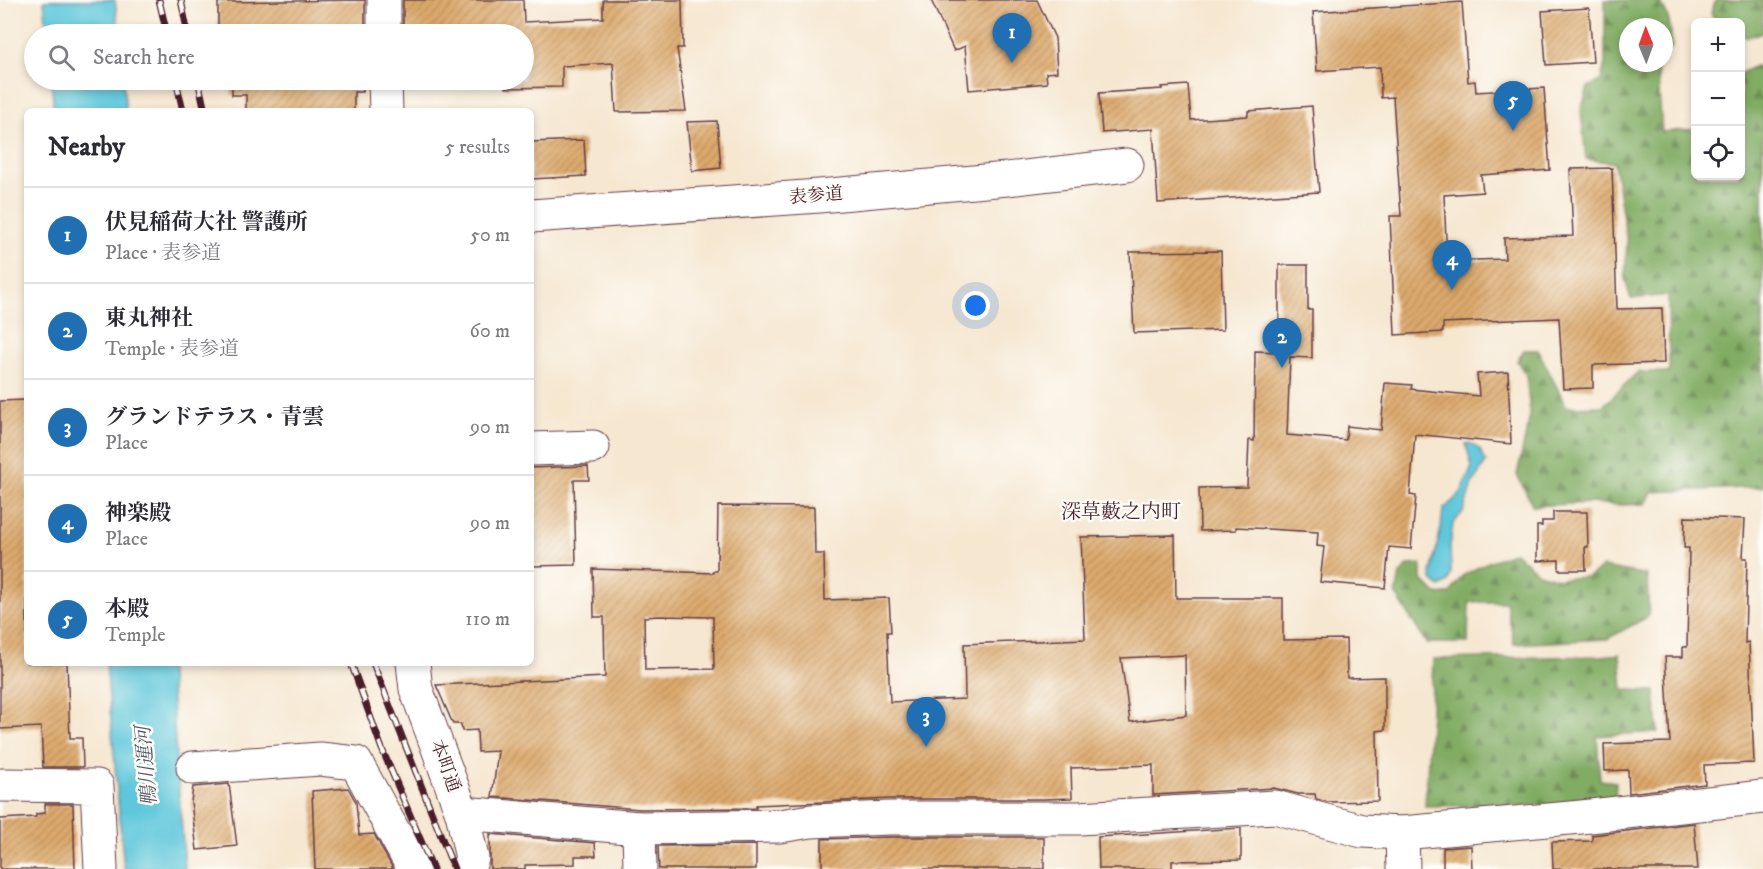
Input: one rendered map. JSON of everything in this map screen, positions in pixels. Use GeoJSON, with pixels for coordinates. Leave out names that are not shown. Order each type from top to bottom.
{"type":"FeatureCollection","features":[{"type":"Feature","properties":{"kind":"street"},"geometry":{"type":"LineString","coordinates":[[384,0],[384,24]]}},
{"type":"Feature","properties":{"kind":"street"},"geometry":{"type":"LineString","coordinates":[[385,90],[386,108]]}},
{"type":"Feature","properties":{"kind":"street","name":"表参道"},"geometry":{"type":"LineString","coordinates":[[534,216],[819,196],[1007,179],[1113,166]]}},
{"type":"Feature","properties":{"kind":"street"},"geometry":{"type":"LineString","coordinates":[[534,449],[593,447]]}},
{"type":"Feature","properties":{"kind":"street","name":"本町通"},"geometry":{"type":"LineString","coordinates":[[413,666],[416,689],[462,813],[472,858],[468,869]]}},
{"type":"Feature","properties":{"kind":"street"},"geometry":{"type":"LineString","coordinates":[[193,768],[320,759],[357,763],[414,869]]}},
{"type":"Feature","properties":{"kind":"street"},"geometry":{"type":"LineString","coordinates":[[0,785],[97,786],[101,869]]}},
{"type":"Feature","properties":{"kind":"street"},"geometry":{"type":"LineString","coordinates":[[462,813],[639,828],[780,826],[812,820],[891,818],[1079,818],[1275,807],[1362,831],[1402,833],[1581,817],[1763,797]]}},
{"type":"Feature","properties":{"kind":"street"},"geometry":{"type":"LineString","coordinates":[[639,828],[640,869]]}},
{"type":"Feature","properties":{"kind":"street"},"geometry":{"type":"LineString","coordinates":[[1402,833],[1403,869]]}},
{"type":"Feature","properties":{"kind":"green space"},"geometry":{"type":"Polygon","coordinates":[[[1605,0],[1658,0],[1668,18],[1619,18],[1619,72],[1658,72],[1662,132],[1691,129],[1691,180],[1745,180],[1745,71],[1755,66],[1763,67],[1763,487],[1652,492],[1646,504],[1589,503],[1533,506],[1517,475],[1529,420],[1526,375],[1517,361],[1524,350],[1538,350],[1567,407],[1603,406],[1638,372],[1669,372],[1668,295],[1631,299],[1625,279],[1627,242],[1614,163],[1586,159],[1581,111],[1588,87],[1601,81],[1605,63],[1605,0]]]}},
{"type":"Feature","properties":{"kind":"green space"},"geometry":{"type":"Polygon","coordinates":[[[1716,0],[1763,0],[1763,33],[1745,37],[1745,18],[1713,18],[1711,13],[1716,0]]]}},
{"type":"Feature","properties":{"kind":"green space"},"geometry":{"type":"Polygon","coordinates":[[[1515,552],[1538,573],[1559,579],[1588,577],[1603,567],[1647,575],[1649,616],[1607,639],[1514,644],[1506,602],[1469,602],[1468,643],[1426,643],[1396,594],[1400,574],[1409,565],[1421,564],[1421,579],[1436,594],[1450,594],[1462,576],[1486,563],[1515,552]]]}},
{"type":"Feature","properties":{"kind":"green space"},"geometry":{"type":"Polygon","coordinates":[[[1620,654],[1623,690],[1655,691],[1658,732],[1597,736],[1600,780],[1616,782],[1615,800],[1564,805],[1425,806],[1433,659],[1620,654]]]}},
{"type":"Feature","properties":{"kind":"water"},"geometry":{"type":"Polygon","coordinates":[[[44,0],[115,0],[118,24],[46,24],[44,0]]]}},
{"type":"Feature","properties":{"kind":"water"},"geometry":{"type":"Polygon","coordinates":[[[52,90],[124,90],[126,108],[54,108],[52,90]]]}},
{"type":"Feature","properties":{"kind":"water"},"geometry":{"type":"Polygon","coordinates":[[[1470,443],[1480,450],[1486,462],[1472,484],[1463,512],[1453,523],[1450,545],[1451,573],[1448,582],[1440,587],[1432,580],[1431,574],[1443,510],[1461,493],[1472,467],[1466,444],[1470,443]]]}},
{"type":"Feature","properties":{"kind":"water","name":"鴨川運河"},"geometry":{"type":"Polygon","coordinates":[[[106,666],[169,666],[185,869],[124,869],[106,666]]]}},
{"type":"Feature","properties":{"kind":"building"},"geometry":{"type":"Polygon","coordinates":[[[365,0],[365,24],[218,24],[218,2],[365,0]]]}},
{"type":"Feature","properties":{"kind":"building"},"geometry":{"type":"Polygon","coordinates":[[[403,0],[523,0],[524,22],[603,18],[603,0],[682,0],[683,48],[677,48],[686,111],[616,112],[613,63],[562,66],[562,87],[534,88],[534,24],[403,24],[403,0]]]}},
{"type":"Feature","properties":{"kind":"building"},"geometry":{"type":"Polygon","coordinates":[[[931,0],[1037,0],[1055,38],[1057,72],[1046,73],[1047,83],[969,90],[965,46],[954,51],[931,0]]]}},
{"type":"Feature","properties":{"kind":"building"},"geometry":{"type":"Polygon","coordinates":[[[1462,2],[1468,82],[1475,81],[1476,92],[1544,88],[1550,170],[1481,175],[1483,192],[1444,195],[1447,261],[1505,259],[1504,238],[1573,236],[1570,169],[1612,168],[1617,309],[1662,308],[1664,363],[1593,365],[1593,388],[1563,389],[1559,318],[1443,323],[1443,332],[1395,335],[1390,216],[1401,216],[1393,97],[1381,98],[1380,67],[1317,71],[1313,12],[1462,2]]]}},
{"type":"Feature","properties":{"kind":"building"},"geometry":{"type":"Polygon","coordinates":[[[1589,8],[1593,62],[1546,65],[1542,11],[1589,8]]]}},
{"type":"Feature","properties":{"kind":"building"},"geometry":{"type":"Polygon","coordinates":[[[1188,85],[1191,120],[1248,116],[1248,111],[1312,106],[1319,192],[1158,203],[1153,129],[1102,133],[1099,93],[1188,85]]]}},
{"type":"Feature","properties":{"kind":"building"},"geometry":{"type":"Polygon","coordinates":[[[232,90],[363,90],[363,92],[354,92],[354,108],[246,108],[246,95],[232,95],[232,90]]]}},
{"type":"Feature","properties":{"kind":"building"},"geometry":{"type":"Polygon","coordinates":[[[717,121],[721,168],[692,171],[687,122],[717,121]]]}},
{"type":"Feature","properties":{"kind":"building"},"geometry":{"type":"Polygon","coordinates":[[[584,140],[586,176],[534,179],[534,142],[584,140]]]}},
{"type":"Feature","properties":{"kind":"building"},"geometry":{"type":"Polygon","coordinates":[[[1221,251],[1223,330],[1134,333],[1130,252],[1221,251]]]}},
{"type":"Feature","properties":{"kind":"building"},"geometry":{"type":"Polygon","coordinates":[[[1279,265],[1308,265],[1308,310],[1312,310],[1312,358],[1290,357],[1287,435],[1346,440],[1347,426],[1381,430],[1385,383],[1412,385],[1411,389],[1479,396],[1477,374],[1508,372],[1511,444],[1415,434],[1410,495],[1416,496],[1411,549],[1389,547],[1385,588],[1320,582],[1324,547],[1317,546],[1318,532],[1236,527],[1236,530],[1200,531],[1199,488],[1247,487],[1249,440],[1254,441],[1255,351],[1279,352],[1279,265]]]}},
{"type":"Feature","properties":{"kind":"building"},"geometry":{"type":"Polygon","coordinates":[[[24,400],[24,666],[67,666],[70,738],[82,738],[83,767],[43,767],[41,727],[0,729],[0,401],[24,400]]]}},
{"type":"Feature","properties":{"kind":"building"},"geometry":{"type":"Polygon","coordinates":[[[588,466],[589,480],[574,480],[576,565],[534,566],[534,468],[588,466]]]}},
{"type":"Feature","properties":{"kind":"building"},"geometry":{"type":"Polygon","coordinates":[[[718,506],[814,507],[815,554],[824,554],[825,600],[889,598],[891,632],[887,632],[890,702],[965,699],[964,644],[1085,639],[1081,537],[1175,535],[1176,598],[1283,598],[1283,640],[1346,639],[1347,678],[1385,677],[1385,730],[1377,731],[1378,801],[1327,802],[1316,799],[1315,794],[1298,794],[1274,788],[1153,795],[1153,765],[1071,768],[1072,798],[890,799],[756,805],[756,808],[640,809],[492,797],[498,751],[478,752],[477,730],[462,731],[461,724],[453,724],[436,685],[605,677],[604,617],[594,617],[593,569],[713,573],[717,571],[718,506]],[[644,617],[645,670],[714,669],[713,617],[644,617]],[[1185,655],[1121,658],[1130,722],[1186,715],[1185,655]]]}},
{"type":"Feature","properties":{"kind":"building"},"geometry":{"type":"Polygon","coordinates":[[[1553,512],[1587,512],[1586,570],[1559,570],[1559,560],[1537,561],[1537,526],[1542,526],[1542,521],[1553,521],[1553,512]]]}},
{"type":"Feature","properties":{"kind":"building"},"geometry":{"type":"Polygon","coordinates":[[[1685,517],[1745,519],[1743,558],[1747,558],[1745,643],[1749,642],[1754,763],[1704,765],[1705,784],[1629,793],[1628,770],[1605,771],[1604,744],[1670,742],[1665,657],[1683,657],[1683,647],[1687,647],[1689,548],[1684,548],[1685,517]]]}},
{"type":"Feature","properties":{"kind":"building"},"geometry":{"type":"Polygon","coordinates":[[[229,784],[237,846],[197,850],[191,802],[193,787],[229,784]]]}},
{"type":"Feature","properties":{"kind":"building"},"geometry":{"type":"Polygon","coordinates":[[[348,788],[356,802],[359,835],[374,834],[393,869],[315,869],[312,791],[348,788]]]}},
{"type":"Feature","properties":{"kind":"building"},"geometry":{"type":"Polygon","coordinates":[[[45,804],[73,804],[75,869],[0,869],[0,819],[36,817],[36,814],[45,813],[45,804]]]}},
{"type":"Feature","properties":{"kind":"building"},"geometry":{"type":"Polygon","coordinates":[[[1694,823],[1698,869],[1553,869],[1552,842],[1592,841],[1592,835],[1694,823]]]}},
{"type":"Feature","properties":{"kind":"building"},"geometry":{"type":"Polygon","coordinates":[[[1241,828],[1241,860],[1172,861],[1172,869],[1099,869],[1098,837],[1241,828]]]}},
{"type":"Feature","properties":{"kind":"building"},"geometry":{"type":"Polygon","coordinates":[[[490,834],[595,843],[596,856],[575,856],[575,864],[525,865],[525,869],[490,869],[490,834]]]}},
{"type":"Feature","properties":{"kind":"building"},"geometry":{"type":"Polygon","coordinates":[[[1044,837],[1044,869],[822,869],[822,839],[1044,837]]]}},
{"type":"Feature","properties":{"kind":"building"},"geometry":{"type":"Polygon","coordinates":[[[756,845],[756,869],[659,869],[658,846],[756,845]]]}},
{"type":"Feature","properties":{"kind":"building"},"geometry":{"type":"Polygon","coordinates":[[[1471,846],[1472,869],[1443,869],[1443,848],[1471,846]]]}},
{"type":"Feature","properties":{"kind":"railway"},"geometry":{"type":"LineString","coordinates":[[159,0],[165,24]]}},
{"type":"Feature","properties":{"kind":"railway"},"geometry":{"type":"LineString","coordinates":[[181,0],[186,24]]}},
{"type":"Feature","properties":{"kind":"railway"},"geometry":{"type":"LineString","coordinates":[[178,90],[182,108]]}},
{"type":"Feature","properties":{"kind":"railway"},"geometry":{"type":"LineString","coordinates":[[200,90],[204,108]]}},
{"type":"Feature","properties":{"kind":"railway"},"geometry":{"type":"LineString","coordinates":[[352,666],[382,749],[433,869]]}},
{"type":"Feature","properties":{"kind":"railway"},"geometry":{"type":"LineString","coordinates":[[374,666],[454,869]]}},
{"type":"Feature","properties":{"kind":"place","name":"伏見稲荷大社 警護所"},"geometry":{"type":"Point","coordinates":[1012,63]}},
{"type":"Feature","properties":{"kind":"place","name":"本殿"},"geometry":{"type":"Point","coordinates":[1513,131]}},
{"type":"Feature","properties":{"kind":"place","name":"神楽殿"},"geometry":{"type":"Point","coordinates":[1452,290]}},
{"type":"Feature","properties":{"kind":"place","name":"東丸神社"},"geometry":{"type":"Point","coordinates":[1282,368]}},
{"type":"Feature","properties":{"kind":"place","name":"グランドテラス・青雲"},"geometry":{"type":"Point","coordinates":[926,747]}},
{"type":"Feature","properties":{"kind":"district","name":"深草藪之内町"},"geometry":{"type":"Point","coordinates":[1121,512]}}]}
